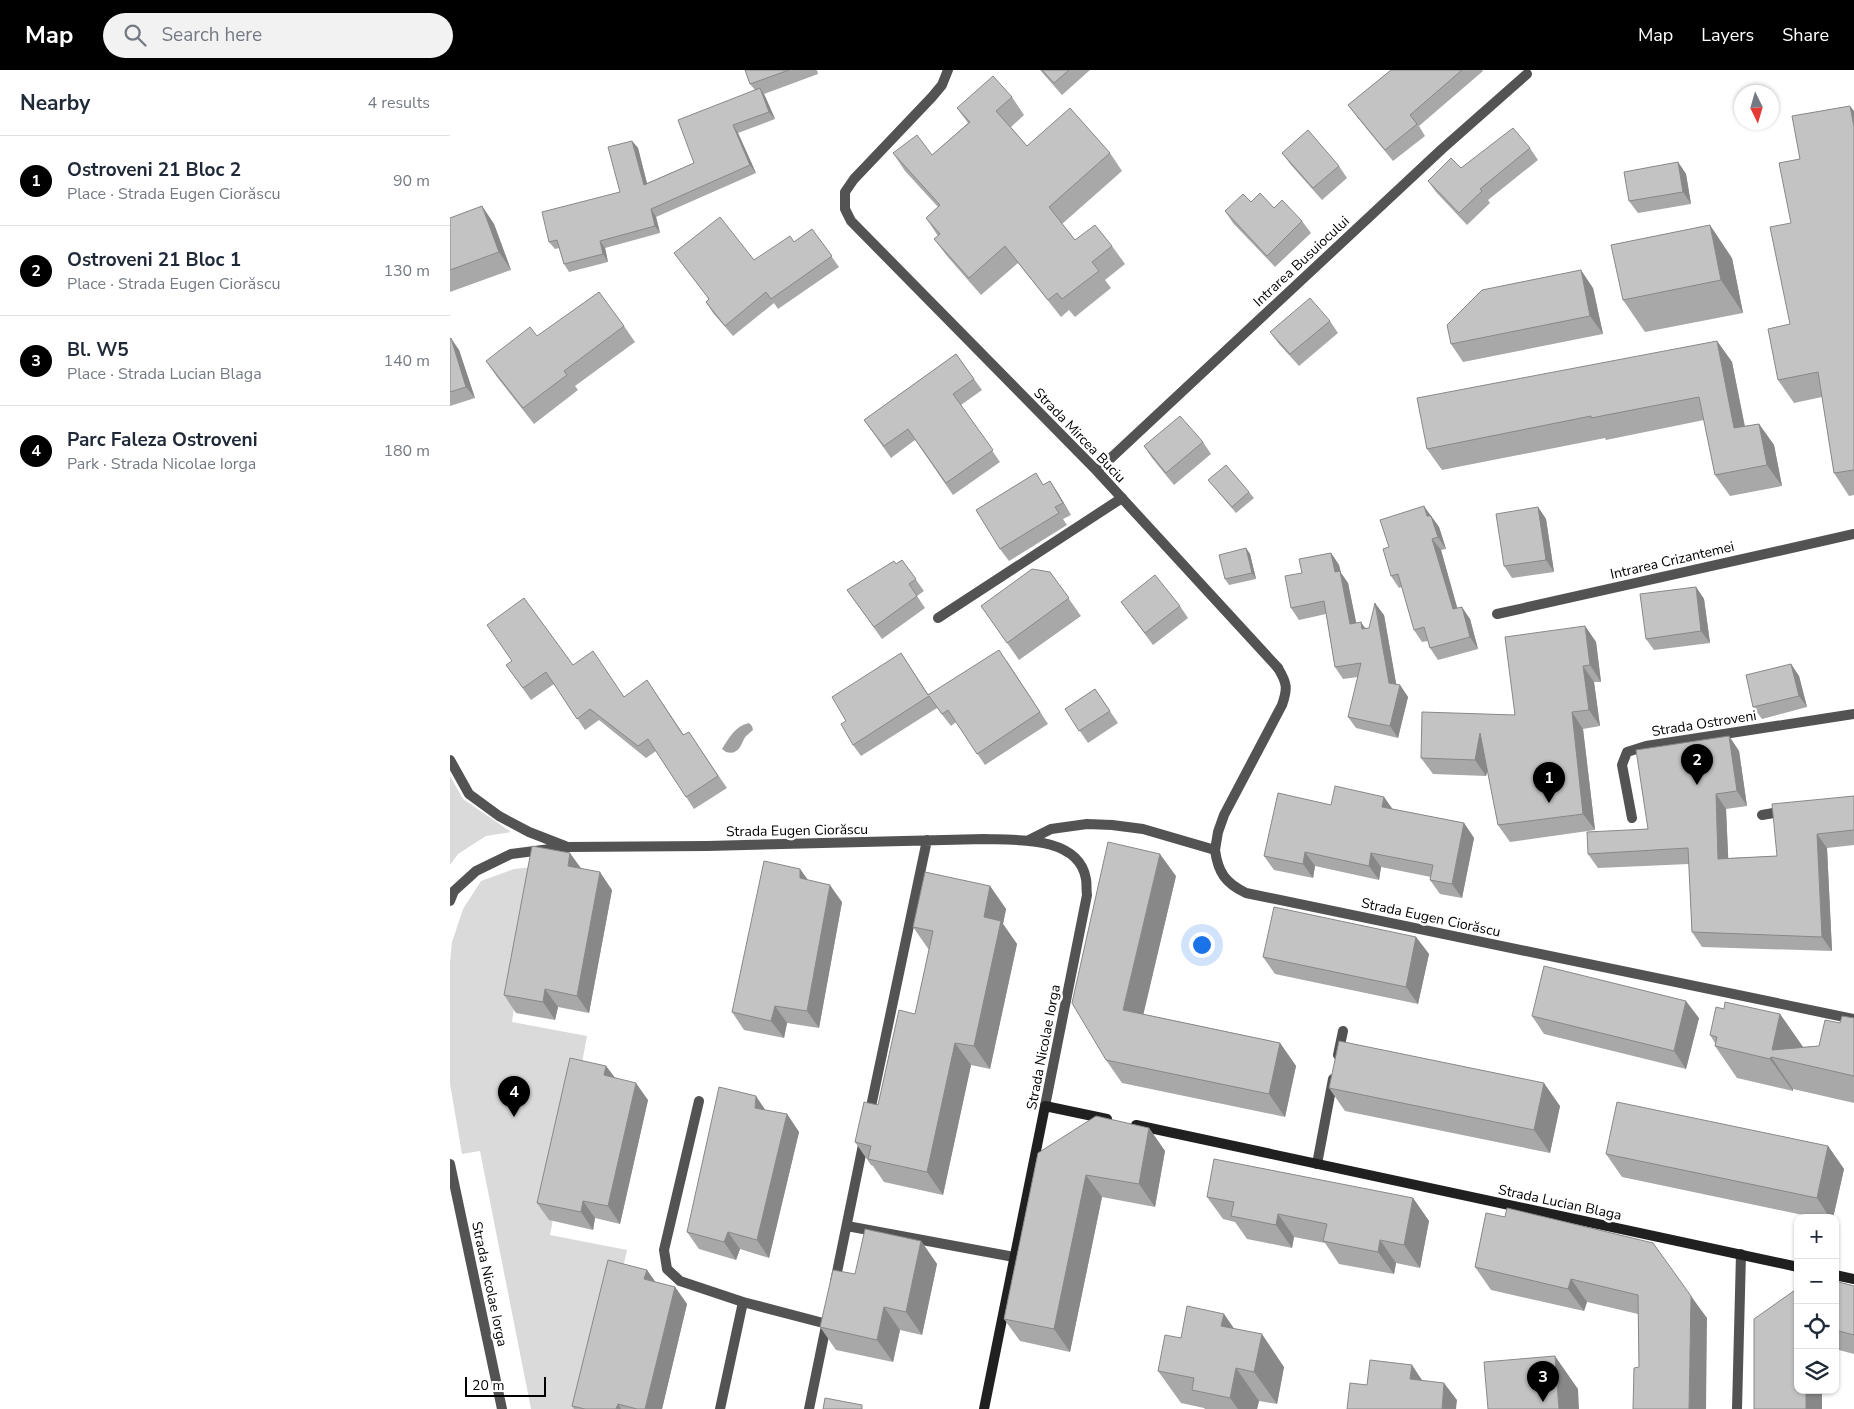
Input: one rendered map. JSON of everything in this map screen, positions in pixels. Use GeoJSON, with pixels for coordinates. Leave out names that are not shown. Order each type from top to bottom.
{"type":"FeatureCollection","features":[{"type":"Feature","properties":{"kind":"street","name":"Strada Mircea Buciu"},"geometry":{"type":"LineString","coordinates":[[948,70],[942,85],[932,98],[854,179],[845,192],[845,209],[851,221],[867,238],[1097,471],[1278,668],[1285,680],[1287,692],[1282,705],[1224,815],[1218,832],[1215,850]]}},
{"type":"Feature","properties":{"kind":"street","name":"Intrarea Busuiocului"},"geometry":{"type":"LineString","coordinates":[[1097,471],[1442,148],[1527,74]]}},
{"type":"Feature","properties":{"kind":"street"},"geometry":{"type":"LineString","coordinates":[[938,618],[1122,498]]}},
{"type":"Feature","properties":{"kind":"street","name":"Intrarea Crizantemei"},"geometry":{"type":"LineString","coordinates":[[1497,614],[1854,534]]}},
{"type":"Feature","properties":{"kind":"street","name":"Strada Ostroveni"},"geometry":{"type":"LineString","coordinates":[[1632,818],[1622,765],[1627,752],[1646,746],[1854,714]]}},
{"type":"Feature","properties":{"kind":"street"},"geometry":{"type":"LineString","coordinates":[[450,760],[469,794],[499,816],[529,832],[566,847]]}},
{"type":"Feature","properties":{"kind":"street"},"geometry":{"type":"LineString","coordinates":[[1762,815],[1799,810]]}},
{"type":"Feature","properties":{"kind":"street","name":"Strada Eugen Ciorăscu"},"geometry":{"type":"LineString","coordinates":[[1029,840],[1051,829],[1088,824],[1143,829],[1215,850],[1217,866],[1227,880],[1236,888],[1246,893],[1854,1019]]}},
{"type":"Feature","properties":{"kind":"street"},"geometry":{"type":"LineString","coordinates":[[834,1288],[927,840]]}},
{"type":"Feature","properties":{"kind":"street","name":"Strada Eugen Ciorăscu"},"geometry":{"type":"LineString","coordinates":[[566,847],[707,846],[927,840],[1029,840],[1064,849]]}},
{"type":"Feature","properties":{"kind":"street"},"geometry":{"type":"LineString","coordinates":[[450,901],[454,891],[476,871],[511,854],[566,847]]}},
{"type":"Feature","properties":{"kind":"street","name":"Strada Nicolae Iorga"},"geometry":{"type":"LineString","coordinates":[[984,1409],[1087,895],[1086,878],[1080,863],[1064,849]]}},
{"type":"Feature","properties":{"kind":"street"},"geometry":{"type":"LineString","coordinates":[[1317,1164],[1342,1031]]}},
{"type":"Feature","properties":{"kind":"street"},"geometry":{"type":"LineString","coordinates":[[699,1101],[664,1250],[667,1269],[680,1281],[743,1302],[828,1319],[809,1409]]}},
{"type":"Feature","properties":{"kind":"street","name":"Strada Lucian Blaga"},"geometry":{"type":"LineString","coordinates":[[1045,1106],[1794,1266]]}},
{"type":"Feature","properties":{"kind":"street","name":"Strada Nicolae Iorga"},"geometry":{"type":"LineString","coordinates":[[450,1164],[502,1409]]}},
{"type":"Feature","properties":{"kind":"street"},"geometry":{"type":"LineString","coordinates":[[847,1226],[1014,1258]]}},
{"type":"Feature","properties":{"kind":"street"},"geometry":{"type":"LineString","coordinates":[[1737,1409],[1741,1254]]}},
{"type":"Feature","properties":{"kind":"street"},"geometry":{"type":"LineString","coordinates":[[1839,1276],[1854,1279]]}},
{"type":"Feature","properties":{"kind":"street"},"geometry":{"type":"LineString","coordinates":[[720,1409],[743,1302]]}},
{"type":"Feature","properties":{"kind":"shaded area"},"geometry":{"type":"Polygon","coordinates":[[[749,723],[753,730],[745,738],[738,750],[730,753],[722,749],[736,730],[749,723]]]}},
{"type":"Feature","properties":{"kind":"shaded area"},"geometry":{"type":"Polygon","coordinates":[[[450,776],[463,799],[511,832],[486,836],[458,854],[450,865],[450,776]]]}},
{"type":"Feature","properties":{"kind":"shaded area"},"geometry":{"type":"Polygon","coordinates":[[[535,867],[512,1022],[587,1036],[550,1235],[627,1250],[591,1409],[531,1409],[480,1151],[462,1154],[450,1084],[450,962],[452,942],[463,909],[481,881],[514,869],[535,867]]]}},
{"type":"Feature","properties":{"kind":"building"},"geometry":{"type":"Polygon","coordinates":[[[745,70],[789,70],[750,84],[745,70]]]}},
{"type":"Feature","properties":{"kind":"building"},"geometry":{"type":"Polygon","coordinates":[[[1042,70],[1069,70],[1054,83],[1042,70]]]}},
{"type":"Feature","properties":{"kind":"building"},"geometry":{"type":"Polygon","coordinates":[[[1391,70],[1462,70],[1410,115],[1417,124],[1385,150],[1348,105],[1391,70]]]}},
{"type":"Feature","properties":{"kind":"building"},"geometry":{"type":"Polygon","coordinates":[[[993,76],[1012,97],[996,111],[1027,146],[1070,108],[1110,153],[1049,207],[1075,240],[1095,225],[1112,246],[1092,262],[1099,271],[1062,299],[1057,293],[1048,300],[1005,246],[969,278],[934,239],[940,234],[926,218],[940,205],[893,153],[917,135],[932,155],[970,122],[957,108],[993,76]]]}},
{"type":"Feature","properties":{"kind":"building"},"geometry":{"type":"Polygon","coordinates":[[[760,88],[769,112],[733,125],[750,165],[651,209],[655,226],[600,241],[603,254],[564,264],[557,240],[549,242],[542,212],[620,192],[608,147],[632,141],[644,185],[694,163],[678,120],[760,88]]]}},
{"type":"Feature","properties":{"kind":"building"},"geometry":{"type":"Polygon","coordinates":[[[1850,106],[1854,127],[1854,470],[1834,473],[1818,372],[1778,380],[1768,329],[1790,324],[1770,227],[1791,223],[1779,163],[1800,159],[1792,116],[1850,106]]]}},
{"type":"Feature","properties":{"kind":"building"},"geometry":{"type":"Polygon","coordinates":[[[1513,128],[1530,148],[1480,189],[1482,191],[1459,213],[1428,181],[1451,158],[1461,168],[1513,128]]]}},
{"type":"Feature","properties":{"kind":"building"},"geometry":{"type":"Polygon","coordinates":[[[1308,130],[1339,166],[1313,188],[1282,153],[1308,130]]]}},
{"type":"Feature","properties":{"kind":"building"},"geometry":{"type":"Polygon","coordinates":[[[1678,162],[1683,192],[1629,201],[1624,172],[1678,162]]]}},
{"type":"Feature","properties":{"kind":"building"},"geometry":{"type":"Polygon","coordinates":[[[1260,193],[1274,208],[1282,200],[1302,221],[1267,256],[1225,211],[1243,194],[1251,202],[1260,193]]]}},
{"type":"Feature","properties":{"kind":"building"},"geometry":{"type":"Polygon","coordinates":[[[482,206],[499,252],[450,270],[450,218],[482,206]]]}},
{"type":"Feature","properties":{"kind":"building"},"geometry":{"type":"Polygon","coordinates":[[[720,217],[754,260],[790,236],[794,242],[812,229],[832,256],[771,299],[766,292],[725,326],[706,302],[709,299],[674,253],[720,217]]]}},
{"type":"Feature","properties":{"kind":"building"},"geometry":{"type":"Polygon","coordinates":[[[1710,225],[1721,280],[1623,300],[1611,245],[1710,225]]]}},
{"type":"Feature","properties":{"kind":"building"},"geometry":{"type":"Polygon","coordinates":[[[1581,270],[1590,316],[1451,344],[1447,325],[1482,290],[1581,270]]]}},
{"type":"Feature","properties":{"kind":"building"},"geometry":{"type":"Polygon","coordinates":[[[599,292],[624,326],[564,371],[567,375],[523,408],[486,361],[530,327],[537,336],[599,292]]]}},
{"type":"Feature","properties":{"kind":"building"},"geometry":{"type":"Polygon","coordinates":[[[1310,298],[1330,321],[1290,354],[1270,332],[1310,298]]]}},
{"type":"Feature","properties":{"kind":"building"},"geometry":{"type":"Polygon","coordinates":[[[450,339],[466,387],[450,392],[450,339]]]}},
{"type":"Feature","properties":{"kind":"building"},"geometry":{"type":"Polygon","coordinates":[[[1717,341],[1734,428],[1759,424],[1767,465],[1715,475],[1699,397],[1591,418],[1591,416],[1427,449],[1417,398],[1717,341]]]}},
{"type":"Feature","properties":{"kind":"building"},"geometry":{"type":"Polygon","coordinates":[[[956,354],[974,379],[953,394],[993,450],[946,483],[908,429],[884,446],[864,420],[956,354]]]}},
{"type":"Feature","properties":{"kind":"building"},"geometry":{"type":"Polygon","coordinates":[[[1180,416],[1203,442],[1166,473],[1144,446],[1180,416]]]}},
{"type":"Feature","properties":{"kind":"building"},"geometry":{"type":"Polygon","coordinates":[[[1226,465],[1249,492],[1232,507],[1208,480],[1226,465]]]}},
{"type":"Feature","properties":{"kind":"building"},"geometry":{"type":"Polygon","coordinates":[[[1036,473],[1043,485],[1050,481],[1063,503],[1055,507],[1059,513],[1000,549],[976,510],[1036,473]]]}},
{"type":"Feature","properties":{"kind":"building"},"geometry":{"type":"Polygon","coordinates":[[[1424,506],[1427,516],[1431,516],[1438,537],[1432,539],[1453,609],[1462,607],[1470,637],[1430,648],[1424,627],[1414,630],[1398,574],[1391,576],[1383,549],[1389,547],[1380,520],[1424,506]]]}},
{"type":"Feature","properties":{"kind":"building"},"geometry":{"type":"Polygon","coordinates":[[[1538,507],[1546,560],[1504,566],[1496,514],[1538,507]]]}},
{"type":"Feature","properties":{"kind":"building"},"geometry":{"type":"Polygon","coordinates":[[[1246,548],[1252,573],[1225,579],[1219,555],[1246,548]]]}},
{"type":"Feature","properties":{"kind":"building"},"geometry":{"type":"Polygon","coordinates":[[[1331,553],[1335,572],[1340,571],[1350,624],[1361,622],[1362,629],[1369,628],[1375,603],[1389,683],[1400,685],[1390,726],[1348,717],[1361,663],[1335,667],[1324,601],[1291,608],[1285,576],[1302,573],[1299,559],[1331,553]]]}},
{"type":"Feature","properties":{"kind":"building"},"geometry":{"type":"Polygon","coordinates":[[[902,560],[916,579],[909,584],[917,596],[874,627],[847,590],[894,561],[896,564],[902,560]]]}},
{"type":"Feature","properties":{"kind":"building"},"geometry":{"type":"Polygon","coordinates":[[[1032,569],[1050,572],[1069,598],[1007,643],[981,606],[1032,569]]]}},
{"type":"Feature","properties":{"kind":"building"},"geometry":{"type":"Polygon","coordinates":[[[1155,575],[1180,606],[1145,633],[1121,602],[1155,575]]]}},
{"type":"Feature","properties":{"kind":"building"},"geometry":{"type":"Polygon","coordinates":[[[1696,587],[1701,631],[1646,639],[1640,594],[1696,587]]]}},
{"type":"Feature","properties":{"kind":"building"},"geometry":{"type":"Polygon","coordinates":[[[524,598],[573,665],[593,651],[624,697],[647,680],[683,735],[689,732],[718,776],[686,797],[648,739],[638,746],[590,709],[577,719],[546,672],[523,688],[506,665],[512,661],[487,625],[524,598]]]}},
{"type":"Feature","properties":{"kind":"building"},"geometry":{"type":"Polygon","coordinates":[[[1585,626],[1590,665],[1583,666],[1589,710],[1572,712],[1583,814],[1498,825],[1480,733],[1475,760],[1421,758],[1422,712],[1515,715],[1505,637],[1585,626]]]}},
{"type":"Feature","properties":{"kind":"building"},"geometry":{"type":"Polygon","coordinates":[[[999,650],[1040,712],[977,754],[948,710],[942,714],[929,696],[853,745],[841,724],[846,721],[832,697],[901,653],[928,695],[999,650]]]}},
{"type":"Feature","properties":{"kind":"building"},"geometry":{"type":"Polygon","coordinates":[[[1791,664],[1799,696],[1753,707],[1746,675],[1791,664]]]}},
{"type":"Feature","properties":{"kind":"building"},"geometry":{"type":"Polygon","coordinates":[[[1095,689],[1110,711],[1079,731],[1065,709],[1095,689]]]}},
{"type":"Feature","properties":{"kind":"building"},"geometry":{"type":"Polygon","coordinates":[[[1729,736],[1737,791],[1716,794],[1718,859],[1777,856],[1772,804],[1854,796],[1854,830],[1817,834],[1822,937],[1692,932],[1688,848],[1588,854],[1587,832],[1648,829],[1636,750],[1729,736]]]}},
{"type":"Feature","properties":{"kind":"building"},"geometry":{"type":"Polygon","coordinates":[[[1335,786],[1384,797],[1382,807],[1464,823],[1452,884],[1430,880],[1433,865],[1371,853],[1369,866],[1305,852],[1303,864],[1264,856],[1278,793],[1331,805],[1335,786]]]}},
{"type":"Feature","properties":{"kind":"building"},"geometry":{"type":"Polygon","coordinates":[[[1108,842],[1160,854],[1123,1010],[1280,1043],[1269,1094],[1106,1060],[1072,1003],[1108,842]]]}},
{"type":"Feature","properties":{"kind":"building"},"geometry":{"type":"Polygon","coordinates":[[[532,846],[570,853],[568,866],[600,872],[577,996],[545,989],[543,1002],[504,995],[532,846]]]}},
{"type":"Feature","properties":{"kind":"building"},"geometry":{"type":"Polygon","coordinates":[[[764,861],[800,869],[800,878],[830,885],[807,1011],[775,1006],[771,1021],[732,1012],[764,861]]]}},
{"type":"Feature","properties":{"kind":"building"},"geometry":{"type":"Polygon","coordinates":[[[925,872],[990,886],[984,917],[1001,921],[974,1046],[955,1043],[927,1172],[868,1159],[871,1146],[855,1142],[864,1102],[878,1105],[899,1010],[915,1014],[933,931],[913,927],[925,872]]]}},
{"type":"Feature","properties":{"kind":"building"},"geometry":{"type":"Polygon","coordinates":[[[1274,907],[1416,937],[1406,987],[1263,957],[1274,907]]]}},
{"type":"Feature","properties":{"kind":"building"},"geometry":{"type":"Polygon","coordinates":[[[1544,966],[1686,1001],[1674,1051],[1532,1016],[1544,966]]]}},
{"type":"Feature","properties":{"kind":"building"},"geometry":{"type":"Polygon","coordinates":[[[1725,1002],[1780,1014],[1772,1050],[1819,1046],[1825,1020],[1840,1023],[1842,1016],[1854,1018],[1854,1076],[1715,1046],[1717,1037],[1710,1035],[1716,1007],[1724,1009],[1725,1002]]]}},
{"type":"Feature","properties":{"kind":"building"},"geometry":{"type":"Polygon","coordinates":[[[1339,1041],[1544,1083],[1534,1130],[1329,1088],[1339,1041]]]}},
{"type":"Feature","properties":{"kind":"building"},"geometry":{"type":"Polygon","coordinates":[[[570,1058],[606,1066],[604,1075],[636,1083],[608,1206],[583,1201],[581,1212],[537,1203],[570,1058]]]}},
{"type":"Feature","properties":{"kind":"building"},"geometry":{"type":"Polygon","coordinates":[[[719,1087],[756,1096],[755,1108],[787,1114],[757,1240],[728,1232],[724,1242],[687,1232],[719,1087]]]}},
{"type":"Feature","properties":{"kind":"building"},"geometry":{"type":"Polygon","coordinates":[[[1617,1102],[1828,1146],[1817,1198],[1606,1154],[1617,1102]]]}},
{"type":"Feature","properties":{"kind":"building"},"geometry":{"type":"Polygon","coordinates":[[[1096,1116],[1149,1128],[1139,1184],[1086,1175],[1054,1329],[1004,1319],[1038,1153],[1096,1116]]]}},
{"type":"Feature","properties":{"kind":"building"},"geometry":{"type":"Polygon","coordinates":[[[1214,1159],[1413,1198],[1404,1245],[1380,1240],[1378,1252],[1323,1241],[1327,1224],[1278,1214],[1276,1225],[1231,1216],[1234,1202],[1207,1197],[1214,1159]]]}},
{"type":"Feature","properties":{"kind":"building"},"geometry":{"type":"Polygon","coordinates":[[[1507,1208],[1653,1243],[1691,1296],[1689,1409],[1633,1409],[1634,1368],[1639,1367],[1638,1295],[1571,1279],[1568,1289],[1475,1267],[1486,1213],[1505,1217],[1507,1208]]]}},
{"type":"Feature","properties":{"kind":"building"},"geometry":{"type":"Polygon","coordinates":[[[865,1229],[921,1241],[906,1312],[884,1307],[877,1340],[820,1327],[833,1270],[855,1274],[865,1229]]]}},
{"type":"Feature","properties":{"kind":"building"},"geometry":{"type":"Polygon","coordinates":[[[608,1260],[647,1270],[644,1279],[675,1287],[645,1409],[618,1404],[616,1409],[585,1409],[572,1406],[608,1260]]]}},
{"type":"Feature","properties":{"kind":"building"},"geometry":{"type":"Polygon","coordinates":[[[1839,1282],[1854,1286],[1854,1335],[1839,1331],[1839,1282]]]}},
{"type":"Feature","properties":{"kind":"building"},"geometry":{"type":"Polygon","coordinates":[[[1794,1291],[1794,1394],[1806,1394],[1806,1409],[1754,1409],[1754,1319],[1794,1291]]]}},
{"type":"Feature","properties":{"kind":"building"},"geometry":{"type":"Polygon","coordinates":[[[1187,1306],[1224,1314],[1221,1326],[1262,1334],[1254,1372],[1236,1368],[1230,1398],[1192,1390],[1194,1378],[1158,1371],[1165,1335],[1181,1338],[1187,1306]]]}},
{"type":"Feature","properties":{"kind":"building"},"geometry":{"type":"Polygon","coordinates":[[[1555,1356],[1559,1409],[1488,1409],[1484,1362],[1555,1356]]]}},
{"type":"Feature","properties":{"kind":"building"},"geometry":{"type":"Polygon","coordinates":[[[1370,1360],[1412,1365],[1410,1379],[1444,1383],[1442,1409],[1347,1409],[1350,1383],[1367,1385],[1370,1360]]]}},
{"type":"Feature","properties":{"kind":"building"},"geometry":{"type":"Polygon","coordinates":[[[825,1398],[862,1405],[862,1409],[823,1409],[825,1398]]]}},
{"type":"Feature","properties":{"kind":"place","name":"Ostroveni 21 Bloc 1"},"geometry":{"type":"Point","coordinates":[1697,785]}},
{"type":"Feature","properties":{"kind":"place","name":"Ostroveni 21 Bloc 2"},"geometry":{"type":"Point","coordinates":[1549,803]}},
{"type":"Feature","properties":{"kind":"place","name":"Parc Faleza Ostroveni"},"geometry":{"type":"Point","coordinates":[514,1117]}},
{"type":"Feature","properties":{"kind":"place","name":"Bl. W5"},"geometry":{"type":"Point","coordinates":[1543,1402]}}]}
